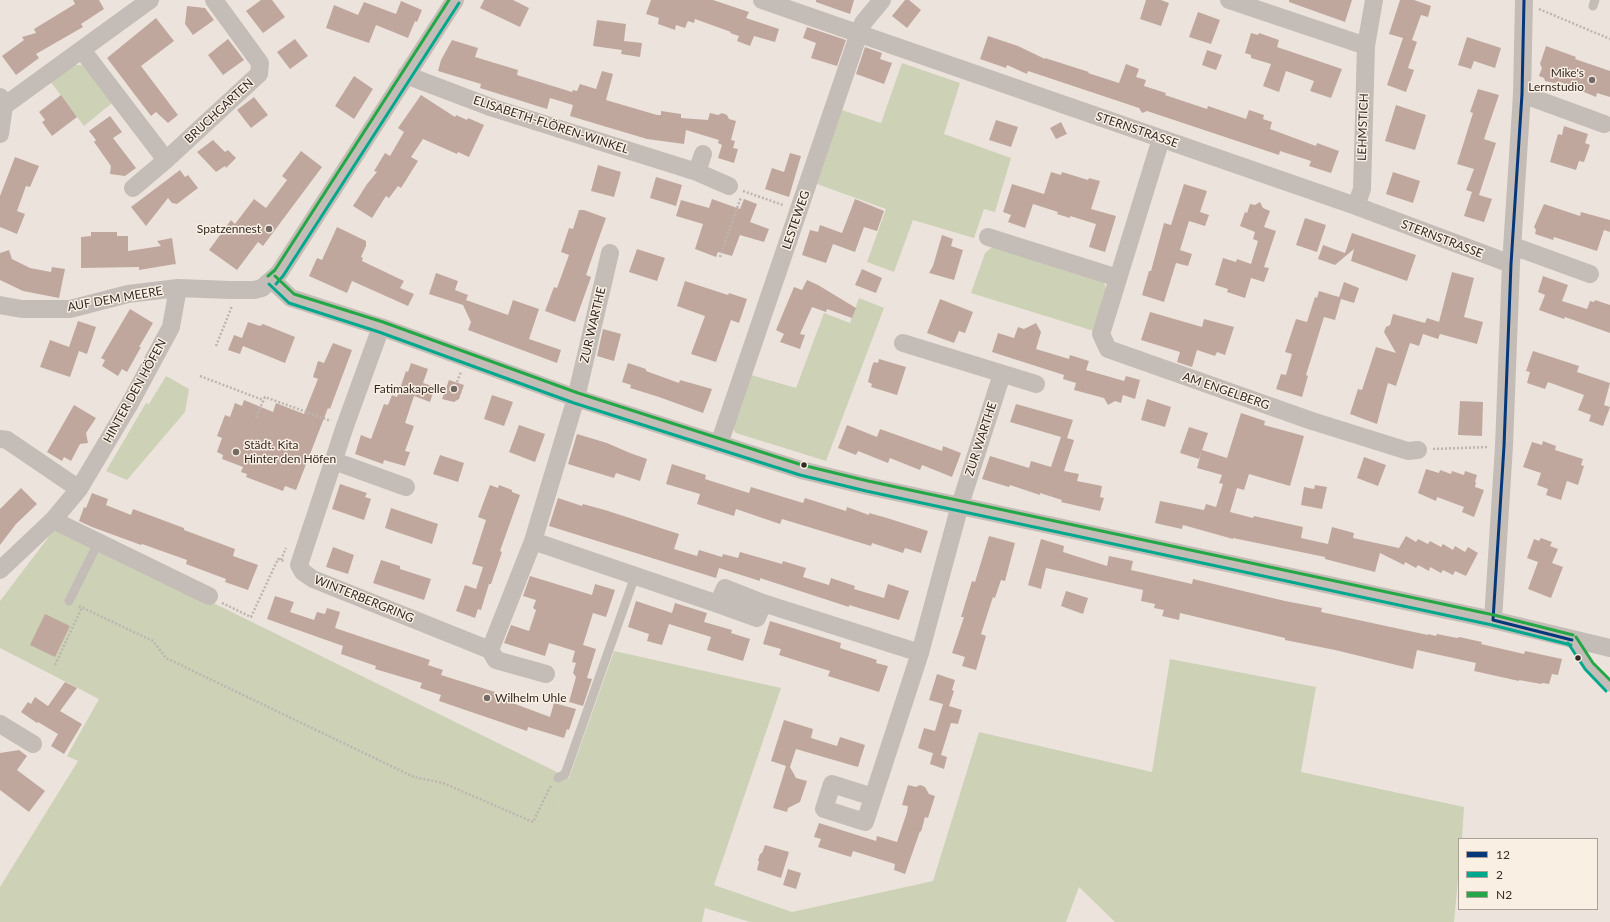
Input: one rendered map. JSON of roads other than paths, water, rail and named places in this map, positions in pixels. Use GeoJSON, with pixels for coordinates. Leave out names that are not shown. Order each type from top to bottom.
{"type":"FeatureCollection","features":[{"type":"Feature","properties":{"kind":"street"},"geometry":{"type":"LineString","coordinates":[[0,134],[2,101],[82,50],[150,0]]}},
{"type":"Feature","properties":{"kind":"street","name":"BRUCHGARTEN"},"geometry":{"type":"LineString","coordinates":[[133,188],[166,160],[259,74],[260,64],[214,0]]}},
{"type":"Feature","properties":{"kind":"street"},"geometry":{"type":"LineString","coordinates":[[455,0],[279,273],[272,280],[291,298],[381,327],[576,398],[801,470],[867,486],[1493,620],[1610,648]]}},
{"type":"Feature","properties":{"kind":"street","name":"STERNSTRASSE"},"geometry":{"type":"LineString","coordinates":[[762,0],[1356,206],[1511,264]]}},
{"type":"Feature","properties":{"kind":"street","name":"LESTEWEG"},"geometry":{"type":"LineString","coordinates":[[719,444],[859,33],[863,23],[882,0]]}},
{"type":"Feature","properties":{"kind":"street"},"geometry":{"type":"LineString","coordinates":[[1229,0],[1366,46]]}},
{"type":"Feature","properties":{"kind":"street","name":"LEHMSTICH"},"geometry":{"type":"LineString","coordinates":[[1356,206],[1362,189],[1366,46],[1374,0]]}},
{"type":"Feature","properties":{"kind":"street"},"geometry":{"type":"LineString","coordinates":[[1493,620],[1504,446],[1511,264],[1522,94],[1524,2]]}},
{"type":"Feature","properties":{"kind":"street"},"geometry":{"type":"LineString","coordinates":[[82,50],[166,160]]}},
{"type":"Feature","properties":{"kind":"street","name":"ELISABETH-FLÖREN-WINKEL"},"geometry":{"type":"LineString","coordinates":[[406,75],[493,108],[697,172],[736,188]]}},
{"type":"Feature","properties":{"kind":"street"},"geometry":{"type":"LineString","coordinates":[[1522,94],[1604,124]]}},
{"type":"Feature","properties":{"kind":"street","name":"AM ENGELBERG"},"geometry":{"type":"LineString","coordinates":[[1161,139],[1101,334],[1108,349],[1312,421],[1408,451],[1418,450]]}},
{"type":"Feature","properties":{"kind":"street"},"geometry":{"type":"LineString","coordinates":[[697,172],[703,154]]}},
{"type":"Feature","properties":{"kind":"street"},"geometry":{"type":"LineString","coordinates":[[988,237],[1118,278]]}},
{"type":"Feature","properties":{"kind":"street"},"geometry":{"type":"LineString","coordinates":[[1513,246],[1590,274]]}},
{"type":"Feature","properties":{"kind":"street","name":"ZUR WARTHE"},"geometry":{"type":"LineString","coordinates":[[576,398],[610,253]]}},
{"type":"Feature","properties":{"kind":"street","name":"AUF DEM MEERE"},"geometry":{"type":"LineString","coordinates":[[0,305],[22,309],[70,309],[128,294],[178,288],[254,290],[262,288],[272,280]]}},
{"type":"Feature","properties":{"kind":"street","name":"HINTER DEN HÖFEN"},"geometry":{"type":"LineString","coordinates":[[0,570],[53,520],[79,489],[129,406],[171,327],[178,288]]}},
{"type":"Feature","properties":{"kind":"street"},"geometry":{"type":"LineString","coordinates":[[381,327],[345,426],[334,461],[406,487]]}},
{"type":"Feature","properties":{"kind":"street"},"geometry":{"type":"LineString","coordinates":[[903,343],[1036,384]]}},
{"type":"Feature","properties":{"kind":"street","name":"ZUR WARTHE"},"geometry":{"type":"LineString","coordinates":[[873,797],[920,653],[960,505],[1002,374]]}},
{"type":"Feature","properties":{"kind":"street"},"geometry":{"type":"LineString","coordinates":[[490,650],[532,541],[576,398]]}},
{"type":"Feature","properties":{"kind":"street"},"geometry":{"type":"LineString","coordinates":[[0,439],[7,440],[79,489]]}},
{"type":"Feature","properties":{"kind":"street","name":"WINTERBERGRING"},"geometry":{"type":"LineString","coordinates":[[334,461],[299,565],[303,572],[313,579],[490,650],[496,660],[546,674]]}},
{"type":"Feature","properties":{"kind":"street"},"geometry":{"type":"LineString","coordinates":[[53,520],[210,596]]}},
{"type":"Feature","properties":{"kind":"street"},"geometry":{"type":"LineString","coordinates":[[532,541],[718,604],[725,588],[763,603],[920,653]]}},
{"type":"Feature","properties":{"kind":"street"},"geometry":{"type":"LineString","coordinates":[[0,724],[33,744]]}},
{"type":"Feature","properties":{"kind":"lane"},"geometry":{"type":"LineString","coordinates":[[69,601],[98,543]]}},
{"type":"Feature","properties":{"kind":"lane"},"geometry":{"type":"LineString","coordinates":[[558,778],[565,774],[635,576]]}},
{"type":"Feature","properties":{"kind":"lane"},"geometry":{"type":"LineString","coordinates":[[1572,640],[1589,666],[1610,687]]}},
{"type":"Feature","properties":{"kind":"place","name":"Mike's Lernstudio"},"geometry":{"type":"Point","coordinates":[1592,80]}},
{"type":"Feature","properties":{"kind":"place","name":"Spatzennest"},"geometry":{"type":"Point","coordinates":[269,229]}},
{"type":"Feature","properties":{"kind":"place","name":"Fatimakapelle"},"geometry":{"type":"Point","coordinates":[454,389]}},
{"type":"Feature","properties":{"kind":"place","name":"Städt. Kita Hinter den Höfen"},"geometry":{"type":"Point","coordinates":[236,452]}},
{"type":"Feature","properties":{"kind":"place","name":"Wilhelm Uhle"},"geometry":{"type":"Point","coordinates":[487,698]}}]}
